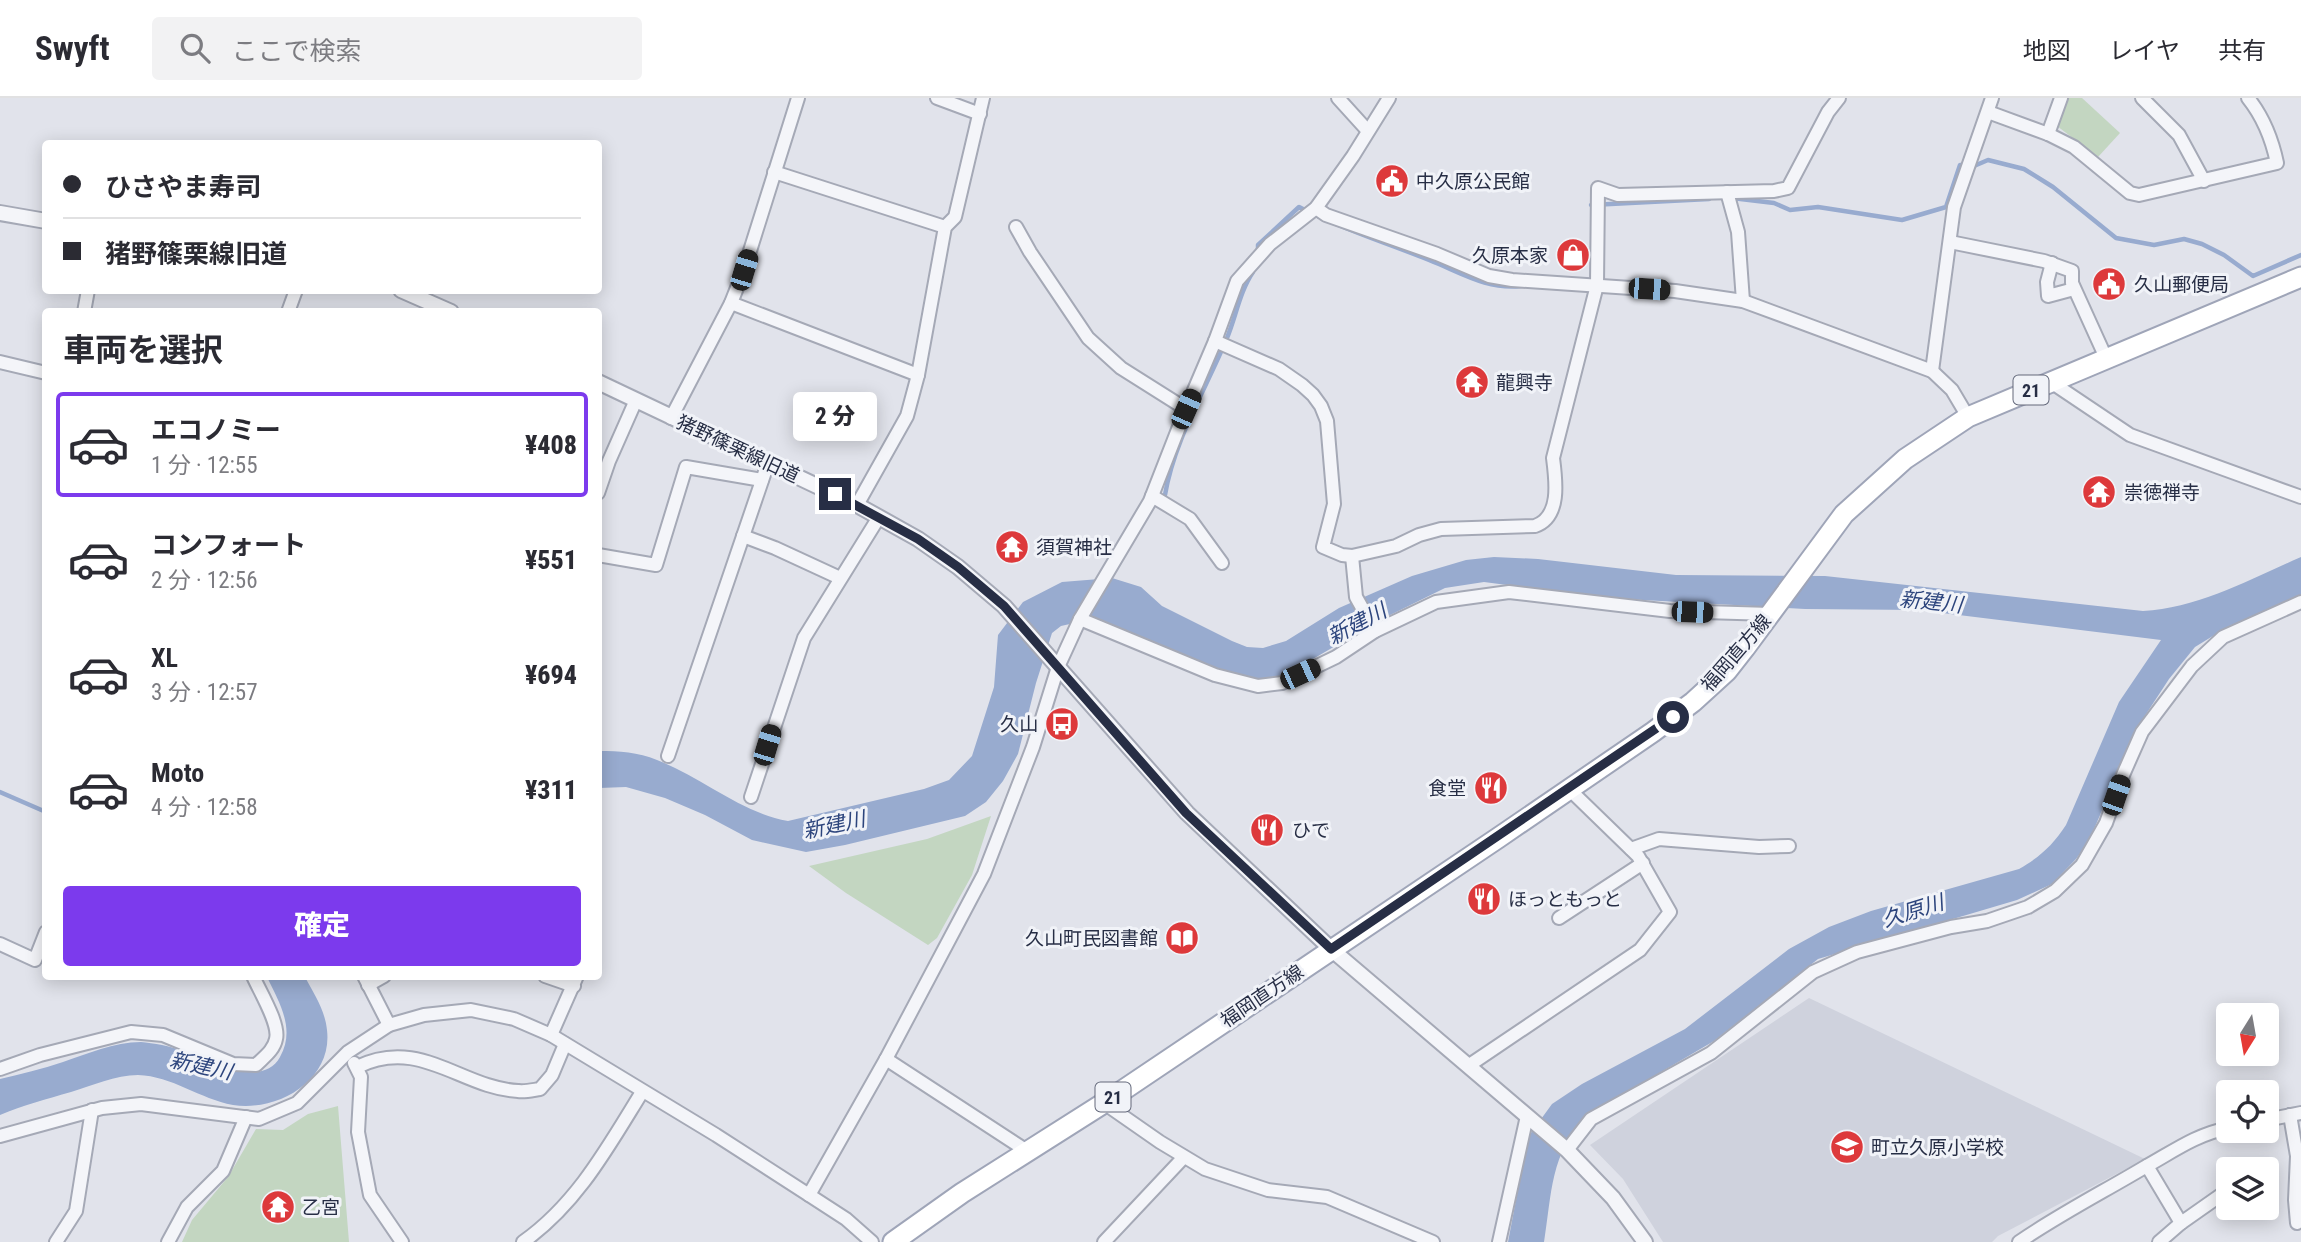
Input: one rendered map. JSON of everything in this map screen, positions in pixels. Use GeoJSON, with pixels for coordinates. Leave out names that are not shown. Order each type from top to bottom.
{"type":"FeatureCollection","features":[{"type":"Feature","properties":{"kind":"main road","name":"福岡直方線"},"geometry":{"type":"LineString","coordinates":[[893,1242],[1027,1151],[1104,1103],[1653,732],[1693,702],[1727,671],[1844,514],[1923,446],[1968,417],[2301,277]]}},
{"type":"Feature","properties":{"kind":"street"},"geometry":{"type":"LineString","coordinates":[[671,418],[731,303],[744,270],[798,98]]}},
{"type":"Feature","properties":{"kind":"street"},"geometry":{"type":"LineString","coordinates":[[937,98],[980,114]]}},
{"type":"Feature","properties":{"kind":"street"},"geometry":{"type":"LineString","coordinates":[[857,505],[907,416],[918,375],[946,228],[955,217],[983,98]]}},
{"type":"Feature","properties":{"kind":"street"},"geometry":{"type":"LineString","coordinates":[[1338,98],[1367,130]]}},
{"type":"Feature","properties":{"kind":"street"},"geometry":{"type":"LineString","coordinates":[[809,1195],[886,1059],[984,874],[1033,747],[1058,667],[1080,619],[1152,496],[1241,276],[1269,244],[1316,208],[1389,98]]}},
{"type":"Feature","properties":{"kind":"street"},"geometry":{"type":"LineString","coordinates":[[1215,341],[1279,369],[1308,390],[1321,407],[1327,421],[1334,504],[1323,547],[1352,556],[1396,546],[1419,535],[1441,529],[1535,526],[1545,523],[1554,498],[1556,481],[1553,458],[1597,285],[1598,188],[1618,195],[1774,191],[1788,188],[1828,112],[1839,98]]}},
{"type":"Feature","properties":{"kind":"street"},"geometry":{"type":"LineString","coordinates":[[1932,371],[1954,207],[1992,98]]}},
{"type":"Feature","properties":{"kind":"street"},"geometry":{"type":"LineString","coordinates":[[2048,134],[2061,98]]}},
{"type":"Feature","properties":{"kind":"street"},"geometry":{"type":"LineString","coordinates":[[2141,98],[2179,135],[2204,181]]}},
{"type":"Feature","properties":{"kind":"street"},"geometry":{"type":"LineString","coordinates":[[1988,112],[2048,134],[2074,148],[2130,193],[2139,195],[2277,163],[2272,141],[2259,111],[2248,98]]}},
{"type":"Feature","properties":{"kind":"street"},"geometry":{"type":"LineString","coordinates":[[774,172],[946,228]]}},
{"type":"Feature","properties":{"kind":"street"},"geometry":{"type":"LineString","coordinates":[[1727,192],[1738,232],[1743,301]]}},
{"type":"Feature","properties":{"kind":"street"},"geometry":{"type":"LineString","coordinates":[[1316,208],[1326,215],[1437,254],[1489,276],[1675,290],[1743,301],[1932,371],[1952,390],[1968,417]]}},
{"type":"Feature","properties":{"kind":"street"},"geometry":{"type":"LineString","coordinates":[[0,213],[42,220]]}},
{"type":"Feature","properties":{"kind":"street"},"geometry":{"type":"LineString","coordinates":[[1016,228],[1088,338],[1121,368],[1186,409]]}},
{"type":"Feature","properties":{"kind":"street"},"geometry":{"type":"LineString","coordinates":[[1950,242],[2002,251],[2052,263],[2072,271],[2074,289],[2106,358]]}},
{"type":"Feature","properties":{"kind":"street"},"geometry":{"type":"LineString","coordinates":[[2052,263],[2047,282],[2048,296],[2074,289]]}},
{"type":"Feature","properties":{"kind":"street"},"geometry":{"type":"LineString","coordinates":[[410,294],[442,308]]}},
{"type":"Feature","properties":{"kind":"street"},"geometry":{"type":"LineString","coordinates":[[731,303],[918,375]]}},
{"type":"Feature","properties":{"kind":"street"},"geometry":{"type":"LineString","coordinates":[[0,362],[42,372]]}},
{"type":"Feature","properties":{"kind":"street"},"geometry":{"type":"LineString","coordinates":[[2050,382],[2130,435],[2301,497]]}},
{"type":"Feature","properties":{"kind":"street","name":"猪野篠栗線旧道"},"geometry":{"type":"LineString","coordinates":[[602,384],[857,505],[918,539],[958,567],[1004,606],[1186,813],[1331,949],[1566,1149],[1613,1198],[1644,1242]]}},
{"type":"Feature","properties":{"kind":"street"},"geometry":{"type":"LineString","coordinates":[[602,481],[636,400]]}},
{"type":"Feature","properties":{"kind":"street"},"geometry":{"type":"LineString","coordinates":[[668,756],[768,463]]}},
{"type":"Feature","properties":{"kind":"street"},"geometry":{"type":"LineString","coordinates":[[602,556],[656,565],[685,467],[762,480]]}},
{"type":"Feature","properties":{"kind":"street"},"geometry":{"type":"LineString","coordinates":[[1152,496],[1190,519],[1222,563]]}},
{"type":"Feature","properties":{"kind":"street"},"geometry":{"type":"LineString","coordinates":[[751,797],[804,639],[879,517]]}},
{"type":"Feature","properties":{"kind":"street"},"geometry":{"type":"LineString","coordinates":[[743,536],[840,578]]}},
{"type":"Feature","properties":{"kind":"street"},"geometry":{"type":"LineString","coordinates":[[1352,556],[1356,597],[1376,631]]}},
{"type":"Feature","properties":{"kind":"street"},"geometry":{"type":"LineString","coordinates":[[1080,619],[1215,675],[1258,686],[1282,683],[1336,657],[1376,631],[1436,602],[1509,592],[1670,611],[1771,614]]}},
{"type":"Feature","properties":{"kind":"street"},"geometry":{"type":"LineString","coordinates":[[1566,1149],[1591,1119],[1711,1053],[1813,972],[1857,952],[1987,921],[2028,907],[2055,891],[2082,865],[2106,822],[2142,732],[2192,666],[2223,637],[2301,602]]}},
{"type":"Feature","properties":{"kind":"street"},"geometry":{"type":"LineString","coordinates":[[1468,1066],[1640,950],[1670,912],[1643,863],[1569,789]]}},
{"type":"Feature","properties":{"kind":"street"},"geometry":{"type":"LineString","coordinates":[[1631,849],[1659,839],[1759,847],[1789,846]]}},
{"type":"Feature","properties":{"kind":"street"},"geometry":{"type":"LineString","coordinates":[[1559,918],[1643,863]]}},
{"type":"Feature","properties":{"kind":"street"},"geometry":{"type":"LineString","coordinates":[[0,944],[35,960],[42,942]]}},
{"type":"Feature","properties":{"kind":"street"},"geometry":{"type":"LineString","coordinates":[[0,1069],[40,1055],[131,1032],[163,1035],[233,1064],[256,1065],[271,1051],[277,1037],[273,1020],[255,980]]}},
{"type":"Feature","properties":{"kind":"street"},"geometry":{"type":"LineString","coordinates":[[366,981],[389,1026]]}},
{"type":"Feature","properties":{"kind":"street"},"geometry":{"type":"LineString","coordinates":[[551,1035],[575,981]]}},
{"type":"Feature","properties":{"kind":"street"},"geometry":{"type":"LineString","coordinates":[[0,1136],[92,1110],[141,1104],[259,1119],[297,1103],[348,1052],[389,1026],[424,1015],[471,1010],[514,1019],[551,1035],[716,1135],[846,1220],[872,1242]]}},
{"type":"Feature","properties":{"kind":"street"},"geometry":{"type":"LineString","coordinates":[[357,1067],[391,1057],[416,1059],[494,1086],[519,1091],[540,1089],[552,1075],[565,1044]]}},
{"type":"Feature","properties":{"kind":"street"},"geometry":{"type":"LineString","coordinates":[[348,1052],[361,1077],[358,1132],[370,1195],[402,1242]]}},
{"type":"Feature","properties":{"kind":"street"},"geometry":{"type":"LineString","coordinates":[[886,1059],[1027,1151]]}},
{"type":"Feature","properties":{"kind":"street"},"geometry":{"type":"LineString","coordinates":[[523,1242],[542,1229],[570,1199],[600,1161],[642,1092]]}},
{"type":"Feature","properties":{"kind":"street"},"geometry":{"type":"LineString","coordinates":[[1104,1103],[1205,1169],[1268,1190],[1327,1197],[1433,1242]]}},
{"type":"Feature","properties":{"kind":"street"},"geometry":{"type":"LineString","coordinates":[[56,1242],[76,1211],[92,1110]]}},
{"type":"Feature","properties":{"kind":"street"},"geometry":{"type":"LineString","coordinates":[[2296,1114],[2297,1223]]}},
{"type":"Feature","properties":{"kind":"street"},"geometry":{"type":"LineString","coordinates":[[168,1242],[187,1207],[222,1171],[246,1117]]}},
{"type":"Feature","properties":{"kind":"street"},"geometry":{"type":"LineString","coordinates":[[1499,1242],[1531,1120]]}},
{"type":"Feature","properties":{"kind":"street"},"geometry":{"type":"LineString","coordinates":[[2020,1242],[2053,1219],[2204,1133],[2216,1130]]}},
{"type":"Feature","properties":{"kind":"street"},"geometry":{"type":"LineString","coordinates":[[1104,1242],[1184,1157]]}},
{"type":"Feature","properties":{"kind":"street"},"geometry":{"type":"LineString","coordinates":[[2147,1166],[2181,1223]]}},
{"type":"Feature","properties":{"kind":"street"},"geometry":{"type":"LineString","coordinates":[[2159,1242],[2216,1199]]}},
{"type":"Feature","properties":{"kind":"shaded area"},"geometry":{"type":"Polygon","coordinates":[[[1809,998],[2145,1159],[1998,1236],[1992,1242],[1663,1242],[1623,1179],[1590,1145],[1809,998]]]}},
{"type":"Feature","properties":{"kind":"green space"},"geometry":{"type":"Polygon","coordinates":[[[2068,98],[2082,98],[2120,133],[2098,157],[2057,126],[2068,98]]]}},
{"type":"Feature","properties":{"kind":"green space"},"geometry":{"type":"Polygon","coordinates":[[[991,816],[972,875],[937,938],[928,945],[809,866],[927,839],[991,816]]]}},
{"type":"Feature","properties":{"kind":"green space"},"geometry":{"type":"Polygon","coordinates":[[[338,1106],[349,1242],[182,1242],[192,1220],[228,1177],[256,1129],[283,1130],[308,1114],[338,1106]]]}},
{"type":"Feature","properties":{"kind":"water"},"geometry":{"type":"Polygon","coordinates":[[[1494,557],[1538,559],[1676,575],[1825,576],[2143,611],[2164,609],[2204,598],[2301,557],[2301,596],[2221,631],[2195,647],[2169,679],[2137,728],[2089,841],[2052,884],[2017,900],[1818,959],[1714,1041],[1586,1116],[1565,1145],[1554,1175],[1544,1242],[1508,1242],[1528,1137],[1552,1104],[1582,1084],[1685,1029],[1789,949],[1829,927],[1871,911],[2019,869],[2040,855],[2066,825],[2119,702],[2161,640],[1918,610],[1805,609],[1606,598],[1484,582],[1445,588],[1378,621],[1289,673],[1272,679],[1255,680],[1229,675],[1096,618],[1061,626],[1052,633],[1018,754],[1003,781],[986,802],[965,816],[806,852],[752,840],[665,798],[626,787],[602,788],[602,751],[650,757],[753,810],[788,821],[924,789],[949,780],[972,756],[994,687],[998,635],[1023,602],[1062,582],[1112,578],[1141,587],[1162,606],[1232,641],[1247,647],[1263,648],[1286,641],[1339,608],[1412,576],[1466,560],[1494,557]]]}},
{"type":"Feature","properties":{"kind":"water","name":"新建川"},"geometry":{"type":"Polygon","coordinates":[[[268,980],[307,980],[322,1009],[327,1030],[327,1048],[321,1064],[312,1078],[284,1098],[250,1106],[233,1105],[163,1079],[130,1075],[0,1115],[0,1079],[121,1044],[141,1042],[168,1046],[234,1070],[261,1071],[272,1067],[285,1047],[286,1026],[281,1006],[268,980]]]}},
{"type":"Feature","properties":{"kind":"waterway"},"geometry":{"type":"LineString","coordinates":[[1732,198],[1774,203],[1790,210],[1818,207],[1902,220],[1946,207],[1960,165],[1974,166],[1988,160],[2024,169],[2053,187],[2116,238],[2154,245],[2184,239],[2224,255],[2253,276],[2301,255]]}},
{"type":"Feature","properties":{"kind":"waterway"},"geometry":{"type":"LineString","coordinates":[[1591,205],[1709,199]]}},
{"type":"Feature","properties":{"kind":"waterway"},"geometry":{"type":"LineString","coordinates":[[1258,254],[1258,245],[1299,207],[1347,229],[1485,283],[1521,286]]}},
{"type":"Feature","properties":{"kind":"waterway"},"geometry":{"type":"LineString","coordinates":[[1165,495],[1183,435],[1227,338],[1241,295],[1253,272]]}},
{"type":"Feature","properties":{"kind":"waterway"},"geometry":{"type":"LineString","coordinates":[[0,792],[42,810]]}},
{"type":"Feature","properties":{"kind":"place","name":"中久原公民館"},"geometry":{"type":"Point","coordinates":[1392,181]}},
{"type":"Feature","properties":{"kind":"place","name":"久原本家"},"geometry":{"type":"Point","coordinates":[1573,255]}},
{"type":"Feature","properties":{"kind":"place","name":"久山郵便局"},"geometry":{"type":"Point","coordinates":[2109,284]}},
{"type":"Feature","properties":{"kind":"place","name":"龍興寺"},"geometry":{"type":"Point","coordinates":[1472,382]}},
{"type":"Feature","properties":{"kind":"place","name":"崇徳禅寺"},"geometry":{"type":"Point","coordinates":[2099,492]}},
{"type":"Feature","properties":{"kind":"place","name":"須賀神社"},"geometry":{"type":"Point","coordinates":[1012,547]}},
{"type":"Feature","properties":{"kind":"place","name":"久山"},"geometry":{"type":"Point","coordinates":[1062,724]}},
{"type":"Feature","properties":{"kind":"place","name":"食堂"},"geometry":{"type":"Point","coordinates":[1491,788]}},
{"type":"Feature","properties":{"kind":"place","name":"ひで"},"geometry":{"type":"Point","coordinates":[1267,830]}},
{"type":"Feature","properties":{"kind":"place","name":"ほっともっと"},"geometry":{"type":"Point","coordinates":[1484,899]}},
{"type":"Feature","properties":{"kind":"place","name":"久山町民図書館"},"geometry":{"type":"Point","coordinates":[1182,938]}},
{"type":"Feature","properties":{"kind":"place","name":"町立久原小学校"},"geometry":{"type":"Point","coordinates":[1847,1147]}},
{"type":"Feature","properties":{"kind":"place","name":"乙宮"},"geometry":{"type":"Point","coordinates":[278,1207]}},
{"type":"Feature","properties":{"kind":"route"},"geometry":{"type":"LineString","coordinates":[[835,494],[918,539],[958,567],[1004,606],[1186,813],[1331,949],[1673,717]]}},
{"type":"Feature","properties":{"kind":"water label","name":"久原川"},"geometry":{"type":"Point","coordinates":[1913,911]}}]}
